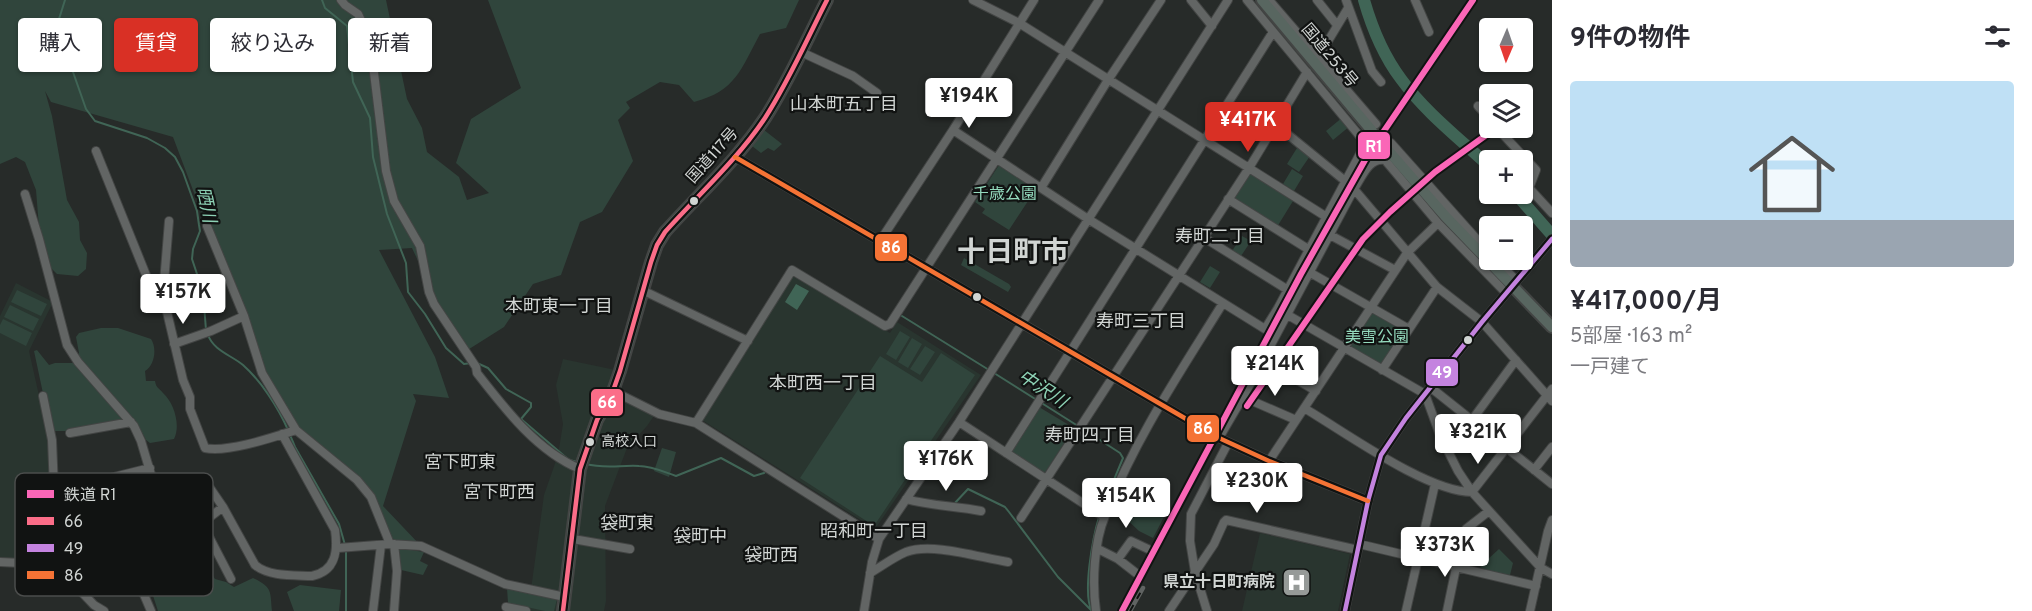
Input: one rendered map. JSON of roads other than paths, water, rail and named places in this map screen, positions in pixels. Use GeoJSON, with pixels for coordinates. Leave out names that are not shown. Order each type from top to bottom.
{"type":"FeatureCollection","features":[{"type":"Feature","properties":{"kind":"highway","name":"国道117号"},"geometry":{"type":"LineString","coordinates":[[563,611],[580,469],[597,420],[613,391],[620,371],[657,245],[665,232],[735,157],[765,117],[827,0]]}},
{"type":"Feature","properties":{"kind":"highway","name":"国道253号"},"geometry":{"type":"LineString","coordinates":[[1262,0],[1374,128]]}},
{"type":"Feature","properties":{"kind":"highway"},"geometry":{"type":"LineString","coordinates":[[1388,145],[1445,216],[1552,327]]}},
{"type":"Feature","properties":{"kind":"street"},"geometry":{"type":"LineString","coordinates":[[341,0],[358,14],[370,40],[386,171],[394,201],[420,246],[429,292],[434,304],[476,367],[477,373],[513,417],[552,453],[580,469]]}},
{"type":"Feature","properties":{"kind":"street"},"geometry":{"type":"LineString","coordinates":[[973,0],[1019,23],[1325,216]]}},
{"type":"Feature","properties":{"kind":"street"},"geometry":{"type":"LineString","coordinates":[[880,241],[1034,0]]}},
{"type":"Feature","properties":{"kind":"street"},"geometry":{"type":"LineString","coordinates":[[696,423],[792,270],[885,326],[890,324],[1099,0]]}},
{"type":"Feature","properties":{"kind":"street"},"geometry":{"type":"LineString","coordinates":[[1041,188],[1161,0]]}},
{"type":"Feature","properties":{"kind":"street"},"geometry":{"type":"LineString","coordinates":[[1191,0],[1212,26]]}},
{"type":"Feature","properties":{"kind":"street"},"geometry":{"type":"LineString","coordinates":[[864,611],[870,573],[879,539],[959,422],[1228,0]]}},
{"type":"Feature","properties":{"kind":"street"},"geometry":{"type":"LineString","coordinates":[[953,130],[1088,219],[1265,329],[1288,291],[1325,216],[1361,152],[1363,141],[1247,0]]}},
{"type":"Feature","properties":{"kind":"street"},"geometry":{"type":"LineString","coordinates":[[1269,0],[1316,60],[1347,4]]}},
{"type":"Feature","properties":{"kind":"street"},"geometry":{"type":"LineString","coordinates":[[1317,0],[1337,25]]}},
{"type":"Feature","properties":{"kind":"street"},"geometry":{"type":"LineString","coordinates":[[1415,0],[1429,32]]}},
{"type":"Feature","properties":{"kind":"street"},"geometry":{"type":"LineString","coordinates":[[1347,4],[1372,71],[1381,82]]}},
{"type":"Feature","properties":{"kind":"street"},"geometry":{"type":"LineString","coordinates":[[1006,453],[1273,32]]}},
{"type":"Feature","properties":{"kind":"street"},"geometry":{"type":"LineString","coordinates":[[801,52],[853,76],[878,93]]}},
{"type":"Feature","properties":{"kind":"street"},"geometry":{"type":"LineString","coordinates":[[1022,518],[1249,168],[1307,72]]}},
{"type":"Feature","properties":{"kind":"street"},"geometry":{"type":"LineString","coordinates":[[1275,124],[1344,180]]}},
{"type":"Feature","properties":{"kind":"street"},"geometry":{"type":"LineString","coordinates":[[1506,138],[1536,170],[1529,188],[1552,213]]}},
{"type":"Feature","properties":{"kind":"street"},"geometry":{"type":"LineString","coordinates":[[1388,145],[1479,242]]}},
{"type":"Feature","properties":{"kind":"street"},"geometry":{"type":"LineString","coordinates":[[96,151],[148,280],[163,295]]}},
{"type":"Feature","properties":{"kind":"street"},"geometry":{"type":"LineString","coordinates":[[735,157],[1219,438],[1368,501]]}},
{"type":"Feature","properties":{"kind":"street"},"geometry":{"type":"LineString","coordinates":[[1219,438],[1354,189],[1372,161],[1385,160],[1438,223],[1511,286]]}},
{"type":"Feature","properties":{"kind":"street"},"geometry":{"type":"LineString","coordinates":[[1354,189],[1437,287],[1482,322],[1550,395],[1472,492]]}},
{"type":"Feature","properties":{"kind":"street"},"geometry":{"type":"LineString","coordinates":[[25,194],[67,345],[78,362],[131,422],[141,441],[151,473]]}},
{"type":"Feature","properties":{"kind":"street"},"geometry":{"type":"LineString","coordinates":[[1228,199],[1308,249]]}},
{"type":"Feature","properties":{"kind":"street"},"geometry":{"type":"LineString","coordinates":[[169,221],[163,295],[183,380],[190,397],[190,409],[205,448],[212,450],[296,430]]}},
{"type":"Feature","properties":{"kind":"street"},"geometry":{"type":"LineString","coordinates":[[1269,461],[1407,253],[1438,223]]}},
{"type":"Feature","properties":{"kind":"street"},"geometry":{"type":"LineString","coordinates":[[207,226],[244,316],[262,373],[296,430],[357,480],[371,497],[392,544],[397,572],[394,611]]}},
{"type":"Feature","properties":{"kind":"street"},"geometry":{"type":"LineString","coordinates":[[1330,235],[1395,270]]}},
{"type":"Feature","properties":{"kind":"street"},"geometry":{"type":"LineString","coordinates":[[1203,237],[1288,291]]}},
{"type":"Feature","properties":{"kind":"street"},"geometry":{"type":"LineString","coordinates":[[1345,611],[1368,501],[1381,455],[1430,387],[1511,286],[1550,242]]}},
{"type":"Feature","properties":{"kind":"street"},"geometry":{"type":"LineString","coordinates":[[1502,270],[1511,286]]}},
{"type":"Feature","properties":{"kind":"street"},"geometry":{"type":"LineString","coordinates":[[1309,272],[1409,329]]}},
{"type":"Feature","properties":{"kind":"street"},"geometry":{"type":"LineString","coordinates":[[1382,370],[1437,287]]}},
{"type":"Feature","properties":{"kind":"street"},"geometry":{"type":"LineString","coordinates":[[642,290],[748,341]]}},
{"type":"Feature","properties":{"kind":"street"},"geometry":{"type":"LineString","coordinates":[[1096,611],[1094,576],[1104,517],[1132,457],[1161,404],[1223,303]]}},
{"type":"Feature","properties":{"kind":"street"},"geometry":{"type":"LineString","coordinates":[[1286,314],[1425,394],[1440,435],[1458,471],[1472,492],[1540,568],[1552,574]]}},
{"type":"Feature","properties":{"kind":"street"},"geometry":{"type":"LineString","coordinates":[[174,344],[211,332],[244,316]]}},
{"type":"Feature","properties":{"kind":"street"},"geometry":{"type":"LineString","coordinates":[[1263,360],[1316,391]]}},
{"type":"Feature","properties":{"kind":"street"},"geometry":{"type":"LineString","coordinates":[[1472,420],[1516,360]]}},
{"type":"Feature","properties":{"kind":"street"},"geometry":{"type":"LineString","coordinates":[[1430,387],[1552,484]]}},
{"type":"Feature","properties":{"kind":"street"},"geometry":{"type":"LineString","coordinates":[[613,391],[659,414],[696,423],[879,539]]}},
{"type":"Feature","properties":{"kind":"street"},"geometry":{"type":"LineString","coordinates":[[43,396],[52,440],[53,473]]}},
{"type":"Feature","properties":{"kind":"street"},"geometry":{"type":"LineString","coordinates":[[1243,397],[1296,420]]}},
{"type":"Feature","properties":{"kind":"street"},"geometry":{"type":"LineString","coordinates":[[1304,408],[1381,455],[1435,484],[1460,492],[1472,492]]}},
{"type":"Feature","properties":{"kind":"street"},"geometry":{"type":"LineString","coordinates":[[70,433],[131,422]]}},
{"type":"Feature","properties":{"kind":"street"},"geometry":{"type":"LineString","coordinates":[[959,422],[1104,517]]}},
{"type":"Feature","properties":{"kind":"street"},"geometry":{"type":"LineString","coordinates":[[213,492],[255,565],[260,569],[268,572],[312,576],[318,575],[330,566],[340,548],[335,531],[282,434]]}},
{"type":"Feature","properties":{"kind":"street"},"geometry":{"type":"LineString","coordinates":[[1207,611],[1195,572],[1190,541],[1191,514],[1228,442]]}},
{"type":"Feature","properties":{"kind":"street"},"geometry":{"type":"LineString","coordinates":[[1534,470],[1552,447]]}},
{"type":"Feature","properties":{"kind":"street"},"geometry":{"type":"LineString","coordinates":[[130,473],[150,468]]}},
{"type":"Feature","properties":{"kind":"street"},"geometry":{"type":"LineString","coordinates":[[1406,611],[1435,484]]}},
{"type":"Feature","properties":{"kind":"street"},"geometry":{"type":"LineString","coordinates":[[906,499],[981,511]]}},
{"type":"Feature","properties":{"kind":"street"},"geometry":{"type":"LineString","coordinates":[[213,515],[223,507]]}},
{"type":"Feature","properties":{"kind":"street"},"geometry":{"type":"LineString","coordinates":[[1447,611],[1463,534],[1489,511]]}},
{"type":"Feature","properties":{"kind":"street"},"geometry":{"type":"LineString","coordinates":[[1169,611],[1214,544],[1224,522],[1229,520],[1418,558],[1536,586]]}},
{"type":"Feature","properties":{"kind":"street"},"geometry":{"type":"LineString","coordinates":[[1530,611],[1552,520]]}},
{"type":"Feature","properties":{"kind":"street"},"geometry":{"type":"LineString","coordinates":[[573,539],[630,549]]}},
{"type":"Feature","properties":{"kind":"street"},"geometry":{"type":"LineString","coordinates":[[1118,559],[1131,541],[1148,549]]}},
{"type":"Feature","properties":{"kind":"street"},"geometry":{"type":"LineString","coordinates":[[213,544],[231,579]]}},
{"type":"Feature","properties":{"kind":"street"},"geometry":{"type":"LineString","coordinates":[[340,548],[392,544],[421,546],[505,584],[565,597]]}},
{"type":"Feature","properties":{"kind":"street"},"geometry":{"type":"LineString","coordinates":[[373,611],[381,545]]}},
{"type":"Feature","properties":{"kind":"street"},"geometry":{"type":"LineString","coordinates":[[870,573],[906,552],[916,549],[941,550],[1008,562]]}},
{"type":"Feature","properties":{"kind":"street"},"geometry":{"type":"LineString","coordinates":[[1098,549],[1118,559],[1136,573]]}},
{"type":"Feature","properties":{"kind":"street"},"geometry":{"type":"LineString","coordinates":[[0,562],[15,563]]}},
{"type":"Feature","properties":{"kind":"street"},"geometry":{"type":"LineString","coordinates":[[85,596],[104,611]]}},
{"type":"Feature","properties":{"kind":"street"},"geometry":{"type":"LineString","coordinates":[[145,596],[152,611]]}},
{"type":"Feature","properties":{"kind":"street"},"geometry":{"type":"LineString","coordinates":[[506,607],[526,611]]}},
{"type":"Feature","properties":{"kind":"waterway","name":"晒川"},"geometry":{"type":"LineString","coordinates":[[65,0],[59,19],[60,35],[86,109],[95,121],[147,138],[165,148],[175,157],[183,172],[197,211],[200,231],[192,259],[203,292],[206,330]]}},
{"type":"Feature","properties":{"kind":"waterway"},"geometry":{"type":"LineString","coordinates":[[322,0],[325,8],[347,26],[353,82],[370,118],[373,157],[387,214],[406,263],[408,292],[446,348],[464,364],[471,363]]}},
{"type":"Feature","properties":{"kind":"waterway"},"geometry":{"type":"LineString","coordinates":[[1364,0],[1379,41],[1401,79],[1432,114],[1479,157]]}},
{"type":"Feature","properties":{"kind":"waterway"},"geometry":{"type":"LineString","coordinates":[[1525,204],[1552,235]]}},
{"type":"Feature","properties":{"kind":"waterway","name":"中沢川"},"geometry":{"type":"LineString","coordinates":[[902,316],[989,370]]}},
{"type":"Feature","properties":{"kind":"waterway","name":"晒川"},"geometry":{"type":"LineString","coordinates":[[208,335],[214,345],[243,365],[263,387],[288,430]]}},
{"type":"Feature","properties":{"kind":"waterway"},"geometry":{"type":"LineString","coordinates":[[477,363],[488,368],[506,389],[531,403],[531,407],[521,419],[569,460],[578,462]]}},
{"type":"Feature","properties":{"kind":"waterway","name":"中沢川"},"geometry":{"type":"LineString","coordinates":[[994,373],[1078,426]]}},
{"type":"Feature","properties":{"kind":"waterway","name":"中沢川"},"geometry":{"type":"LineString","coordinates":[[1083,429],[1120,453],[1123,458],[1101,511]]}},
{"type":"Feature","properties":{"kind":"waterway","name":"晒川"},"geometry":{"type":"LineString","coordinates":[[290,435],[339,524],[345,545]]}},
{"type":"Feature","properties":{"kind":"waterway"},"geometry":{"type":"LineString","coordinates":[[586,464],[606,467],[644,466],[676,476],[721,458],[754,476],[767,470]]}},
{"type":"Feature","properties":{"kind":"waterway"},"geometry":{"type":"LineString","coordinates":[[954,504],[968,489],[1005,507],[1058,577],[1091,610]]}},
{"type":"Feature","properties":{"kind":"waterway"},"geometry":{"type":"LineString","coordinates":[[845,513],[867,527]]}},
{"type":"Feature","properties":{"kind":"waterway","name":"中沢川"},"geometry":{"type":"LineString","coordinates":[[1092,611],[1089,603],[1088,579],[1099,517]]}},
{"type":"Feature","properties":{"kind":"waterway","name":"晒川"},"geometry":{"type":"LineString","coordinates":[[346,551],[346,611]]}},
{"type":"Feature","properties":{"kind":"tunnel"},"geometry":{"type":"LineString","coordinates":[[1372,131],[1386,148]]}},
{"type":"Feature","properties":{"kind":"railway"},"geometry":{"type":"LineString","coordinates":[[1130,611],[1143,588]]}},
{"type":"Feature","properties":{"kind":"rail line","name":"R1"},"geometry":{"type":"LineString","coordinates":[[1122,611],[1301,274],[1369,153],[1473,0]]}},
{"type":"Feature","properties":{"kind":"rail line","name":"R1"},"geometry":{"type":"LineString","coordinates":[[1247,406],[1363,239],[1435,172],[1482,138]]}},
{"type":"Feature","properties":{"kind":"place","name":"高校入口"},"geometry":{"type":"Point","coordinates":[590,442]}},
{"type":"Feature","properties":{"kind":"place","name":"県立十日町病院"},"geometry":{"type":"Point","coordinates":[1296,583]}},
{"type":"Feature","properties":{"kind":"district","name":"山本町五丁目"},"geometry":{"type":"Point","coordinates":[844,105]}},
{"type":"Feature","properties":{"kind":"district","name":"寿町二丁目"},"geometry":{"type":"Point","coordinates":[1220,237]}},
{"type":"Feature","properties":{"kind":"district","name":"十日町市"},"geometry":{"type":"Point","coordinates":[1013,254]}},
{"type":"Feature","properties":{"kind":"district","name":"本町東一丁目"},"geometry":{"type":"Point","coordinates":[559,307]}},
{"type":"Feature","properties":{"kind":"district","name":"寿町三丁目"},"geometry":{"type":"Point","coordinates":[1141,322]}},
{"type":"Feature","properties":{"kind":"district","name":"本町西一丁目"},"geometry":{"type":"Point","coordinates":[823,384]}},
{"type":"Feature","properties":{"kind":"district","name":"寿町四丁目"},"geometry":{"type":"Point","coordinates":[1090,436]}},
{"type":"Feature","properties":{"kind":"district","name":"宮下町東"},"geometry":{"type":"Point","coordinates":[460,463]}},
{"type":"Feature","properties":{"kind":"district","name":"宮下町西"},"geometry":{"type":"Point","coordinates":[499,493]}},
{"type":"Feature","properties":{"kind":"district","name":"袋町東"},"geometry":{"type":"Point","coordinates":[627,524]}},
{"type":"Feature","properties":{"kind":"district","name":"昭和町一丁目"},"geometry":{"type":"Point","coordinates":[874,532]}},
{"type":"Feature","properties":{"kind":"district","name":"袋町中"},"geometry":{"type":"Point","coordinates":[700,537]}},
{"type":"Feature","properties":{"kind":"district","name":"袋町西"},"geometry":{"type":"Point","coordinates":[771,556]}},
{"type":"Feature","properties":{"kind":"park label","name":"千歳公園"},"geometry":{"type":"Point","coordinates":[1005,195]}},
{"type":"Feature","properties":{"kind":"park label","name":"美雪公園"},"geometry":{"type":"Point","coordinates":[1377,338]}}]}
